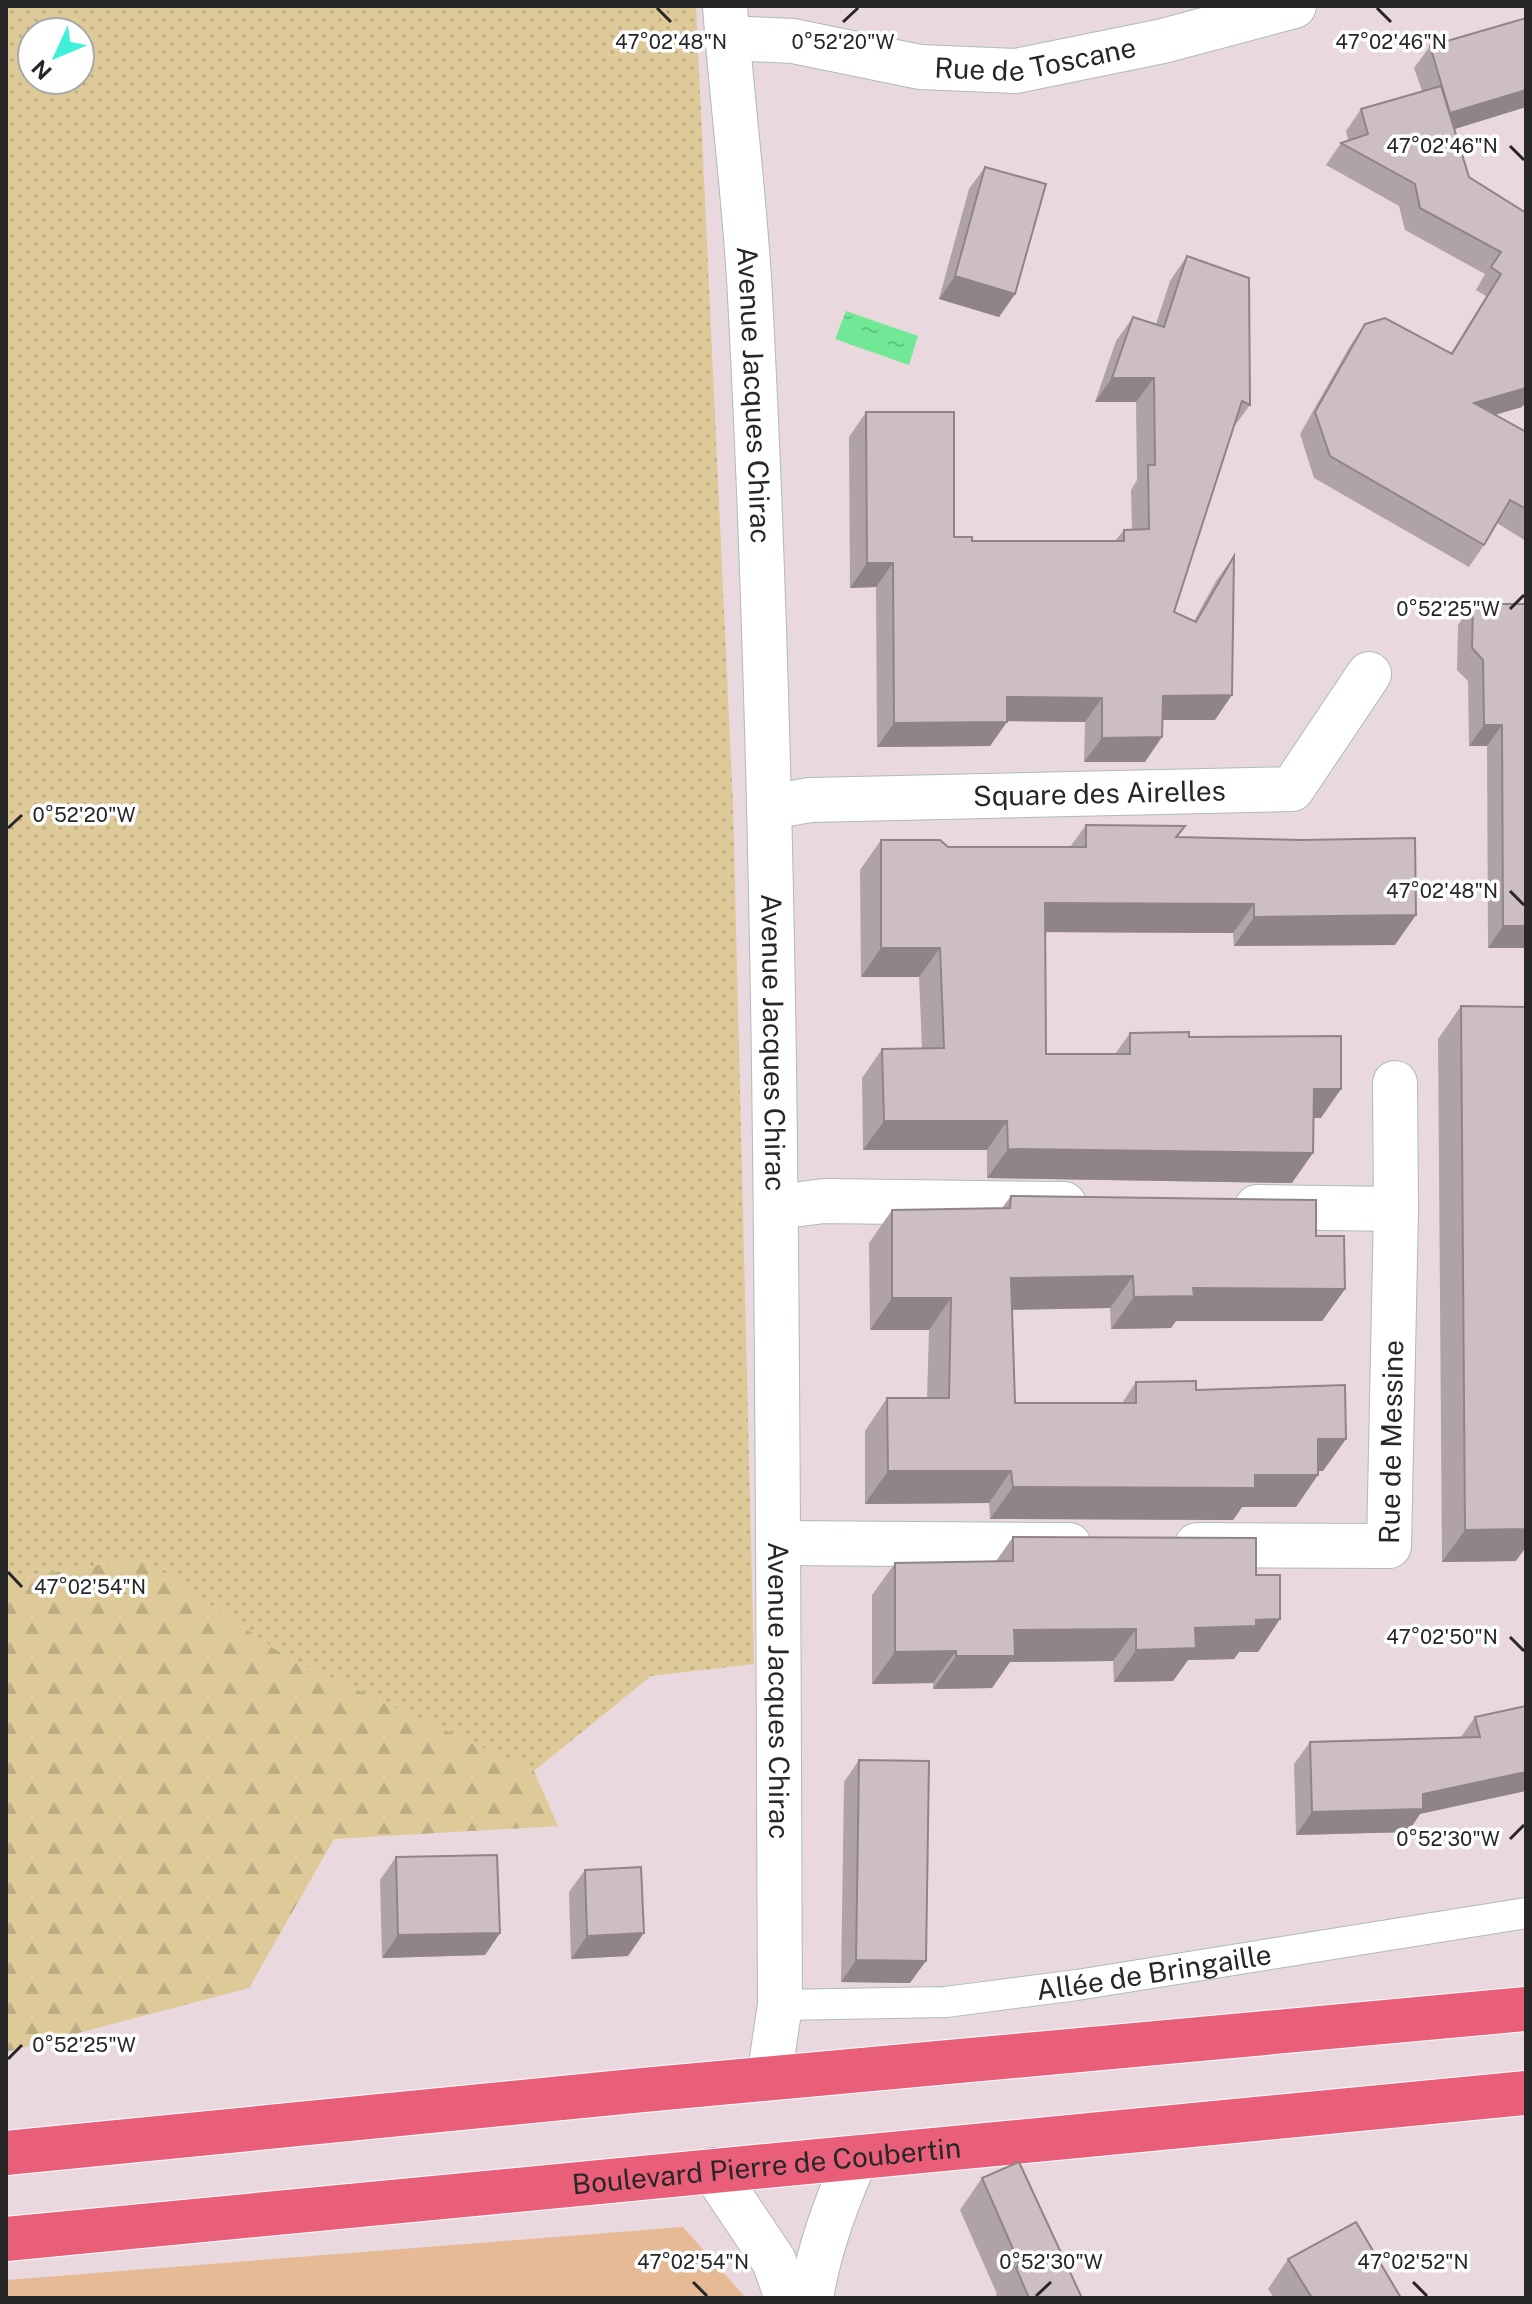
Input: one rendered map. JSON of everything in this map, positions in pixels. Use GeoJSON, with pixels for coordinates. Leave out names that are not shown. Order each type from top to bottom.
{"type":"FeatureCollection","features":[{"type":"Feature","properties":{"kind":"main road"},"geometry":{"type":"LineString","coordinates":[[6,2153],[769,2078],[1526,2009]]}},
{"type":"Feature","properties":{"kind":"main road","name":"Boulevard Pierre de Coubertin"},"geometry":{"type":"LineString","coordinates":[[6,2239],[1526,2093]]}},
{"type":"Feature","properties":{"kind":"street","name":"Rue de Toscane"},"geometry":{"type":"LineString","coordinates":[[726,22],[793,41],[920,67],[1016,71],[1163,41],[1294,6]]}},
{"type":"Feature","properties":{"kind":"street","name":"Avenue Jacques Chirac"},"geometry":{"type":"LineString","coordinates":[[726,22],[750,291],[770,807],[777,1207],[780,2005],[769,2078]]}},
{"type":"Feature","properties":{"kind":"street","name":"Square des Airelles"},"geometry":{"type":"LineString","coordinates":[[770,807],[810,800],[1292,789],[1369,674]]}},
{"type":"Feature","properties":{"kind":"street","name":"Rue de Messine"},"geometry":{"type":"LineString","coordinates":[[1154,1545],[1389,1546],[1396,1209],[1395,1083]]}},
{"type":"Feature","properties":{"kind":"street"},"geometry":{"type":"LineString","coordinates":[[777,1207],[824,1201],[1110,1205]]}},
{"type":"Feature","properties":{"kind":"street"},"geometry":{"type":"LineString","coordinates":[[1221,1207],[1396,1209]]}},
{"type":"Feature","properties":{"kind":"street"},"geometry":{"type":"LineString","coordinates":[[779,1543],[1108,1545]]}},
{"type":"Feature","properties":{"kind":"street"},"geometry":{"type":"LineString","coordinates":[[811,2298],[817,2258],[831,2214],[856,2157]]}},
{"type":"Feature","properties":{"kind":"street"},"geometry":{"type":"LineString","coordinates":[[713,2170],[774,2261],[787,2298]]}},
{"type":"Feature","properties":{"kind":"lane","name":"Allée de Bringaille"},"geometry":{"type":"LineString","coordinates":[[780,2005],[961,2000],[1077,1985],[1526,1913]]}},
{"type":"Feature","properties":{"kind":"green space"},"geometry":{"type":"Polygon","coordinates":[[[6,6],[696,6],[733,805],[754,1664],[651,1676],[534,1771],[290,1659],[142,1558],[6,1580],[6,6]]]}},
{"type":"Feature","properties":{"kind":"green space"},"geometry":{"type":"Polygon","coordinates":[[[142,1558],[290,1659],[534,1771],[558,1826],[334,1839],[249,1988],[6,2052],[6,1580],[142,1558]]]}},
{"type":"Feature","properties":{"kind":"shaded area"},"geometry":{"type":"Polygon","coordinates":[[[683,2227],[746,2298],[6,2298],[6,2280],[683,2227]]]}},
{"type":"Feature","properties":{"kind":"water"},"geometry":{"type":"Polygon","coordinates":[[[846,311],[918,336],[909,365],[835,339],[846,311]]]}},
{"type":"Feature","properties":{"kind":"building"},"geometry":{"type":"Polygon","coordinates":[[[1526,18],[1526,90],[1450,113],[1430,46],[1526,18]]]}},
{"type":"Feature","properties":{"kind":"building"},"geometry":{"type":"Polygon","coordinates":[[[1441,86],[1469,177],[1526,213],[1526,388],[1474,403],[1526,432],[1526,509],[1510,500],[1484,545],[1330,456],[1315,412],[1365,324],[1385,318],[1452,354],[1501,274],[1491,267],[1501,252],[1420,208],[1415,184],[1341,143],[1368,134],[1361,109],[1441,86]]]}},
{"type":"Feature","properties":{"kind":"building"},"geometry":{"type":"Polygon","coordinates":[[[985,167],[1046,184],[1015,294],[955,276],[985,167]]]}},
{"type":"Feature","properties":{"kind":"building"},"geometry":{"type":"Polygon","coordinates":[[[1187,256],[1249,278],[1250,405],[1242,401],[1174,612],[1196,622],[1234,556],[1232,695],[1163,696],[1162,737],[1102,738],[1102,698],[1007,697],[1007,722],[894,723],[893,563],[867,563],[866,412],[954,412],[954,537],[972,537],[972,541],[1124,541],[1124,530],[1149,529],[1148,465],[1155,465],[1154,378],[1112,378],[1133,317],[1164,327],[1187,256]]]}},
{"type":"Feature","properties":{"kind":"building"},"geometry":{"type":"Polygon","coordinates":[[[1473,604],[1526,604],[1526,926],[1503,926],[1502,725],[1484,725],[1483,660],[1472,648],[1473,604]]]}},
{"type":"Feature","properties":{"kind":"building"},"geometry":{"type":"Polygon","coordinates":[[[1086,825],[1185,826],[1176,837],[1301,840],[1415,838],[1416,915],[1254,917],[1254,904],[1045,903],[1046,1054],[1130,1054],[1130,1033],[1189,1032],[1189,1037],[1341,1036],[1341,1089],[1314,1089],[1313,1153],[1008,1149],[1007,1121],[884,1121],[882,1049],[944,1048],[940,948],[881,948],[881,840],[940,840],[948,847],[1086,847],[1086,825]]]}},
{"type":"Feature","properties":{"kind":"building"},"geometry":{"type":"Polygon","coordinates":[[[1461,1006],[1526,1007],[1526,1529],[1465,1530],[1461,1006]]]}},
{"type":"Feature","properties":{"kind":"building"},"geometry":{"type":"Polygon","coordinates":[[[1011,1196],[1316,1200],[1316,1236],[1344,1236],[1345,1289],[1193,1288],[1194,1296],[1134,1297],[1133,1276],[1011,1278],[1015,1403],[1136,1403],[1136,1382],[1196,1381],[1196,1390],[1345,1385],[1346,1439],[1318,1439],[1318,1475],[1255,1475],[1255,1488],[1013,1487],[1011,1471],[888,1471],[887,1398],[949,1398],[951,1298],[892,1298],[892,1210],[1010,1208],[1011,1196]]]}},
{"type":"Feature","properties":{"kind":"building"},"geometry":{"type":"Polygon","coordinates":[[[1013,1537],[1256,1538],[1256,1575],[1280,1575],[1280,1619],[1256,1620],[1256,1626],[1195,1628],[1196,1648],[1136,1650],[1136,1629],[1014,1630],[1015,1656],[956,1656],[956,1651],[895,1652],[895,1563],[1013,1561],[1013,1537]]]}},
{"type":"Feature","properties":{"kind":"building"},"geometry":{"type":"Polygon","coordinates":[[[1526,1706],[1526,1772],[1423,1794],[1423,1809],[1312,1812],[1310,1742],[1480,1737],[1475,1717],[1526,1706]]]}},
{"type":"Feature","properties":{"kind":"building"},"geometry":{"type":"Polygon","coordinates":[[[859,1760],[929,1761],[926,1961],[856,1960],[859,1760]]]}},
{"type":"Feature","properties":{"kind":"building"},"geometry":{"type":"Polygon","coordinates":[[[497,1855],[500,1933],[398,1935],[396,1857],[497,1855]]]}},
{"type":"Feature","properties":{"kind":"building"},"geometry":{"type":"Polygon","coordinates":[[[641,1867],[644,1933],[587,1936],[585,1870],[641,1867]]]}},
{"type":"Feature","properties":{"kind":"building"},"geometry":{"type":"Polygon","coordinates":[[[1019,2162],[1082,2298],[1029,2298],[1016,2268],[1020,2265],[982,2178],[1019,2162]]]}},
{"type":"Feature","properties":{"kind":"building"},"geometry":{"type":"Polygon","coordinates":[[[1356,2222],[1401,2298],[1312,2298],[1288,2259],[1356,2222]]]}}]}
